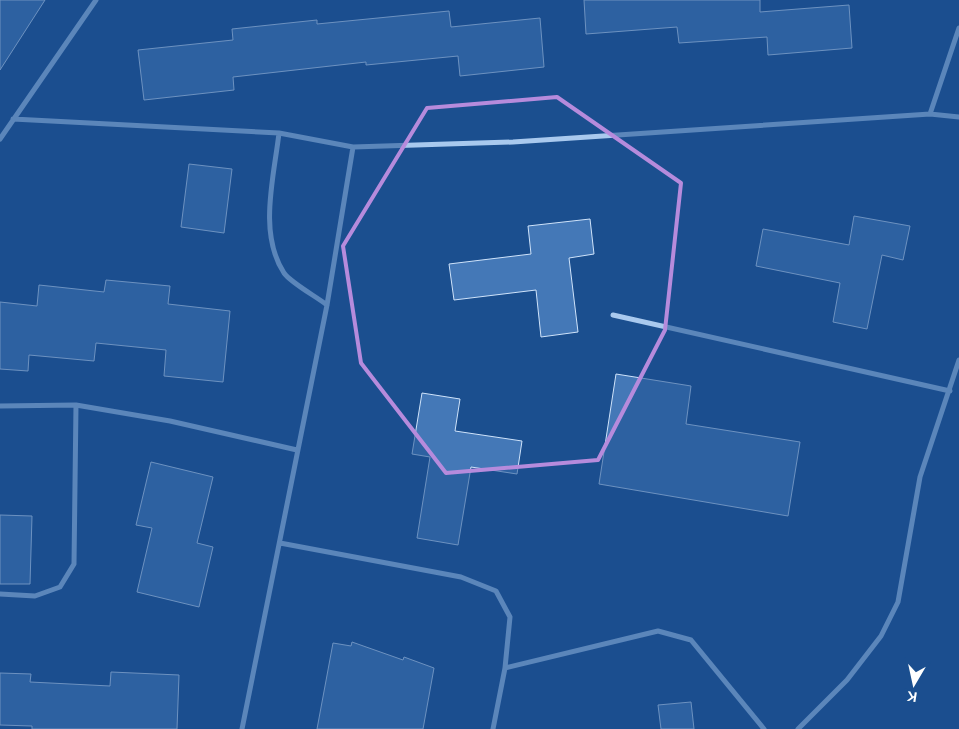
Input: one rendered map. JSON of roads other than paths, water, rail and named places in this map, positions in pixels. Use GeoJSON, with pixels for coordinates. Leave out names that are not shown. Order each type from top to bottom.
{"type":"FeatureCollection","features":[{"type":"Feature","properties":{"kind":"street"},"geometry":{"type":"LineString","coordinates":[[0,139],[96,0]]}},
{"type":"Feature","properties":{"kind":"street"},"geometry":{"type":"LineString","coordinates":[[930,114],[959,28]]}},
{"type":"Feature","properties":{"kind":"street"},"geometry":{"type":"LineString","coordinates":[[13,119],[279,133],[353,147],[513,142],[930,114],[959,117]]}},
{"type":"Feature","properties":{"kind":"street"},"geometry":{"type":"LineString","coordinates":[[279,133],[271,197],[270,239],[284,274],[328,304]]}},
{"type":"Feature","properties":{"kind":"street"},"geometry":{"type":"LineString","coordinates":[[242,729],[328,304],[353,147]]}},
{"type":"Feature","properties":{"kind":"street"},"geometry":{"type":"LineString","coordinates":[[613,315],[950,391]]}},
{"type":"Feature","properties":{"kind":"street"},"geometry":{"type":"LineString","coordinates":[[798,729],[847,680],[881,636],[898,602],[920,477],[959,360]]}},
{"type":"Feature","properties":{"kind":"street"},"geometry":{"type":"LineString","coordinates":[[0,406],[76,405],[170,421],[297,450]]}},
{"type":"Feature","properties":{"kind":"street"},"geometry":{"type":"LineString","coordinates":[[0,594],[35,596],[60,587],[74,564],[76,405]]}},
{"type":"Feature","properties":{"kind":"street"},"geometry":{"type":"LineString","coordinates":[[280,543],[461,577],[496,591],[510,617],[505,668],[493,729]]}},
{"type":"Feature","properties":{"kind":"street"},"geometry":{"type":"LineString","coordinates":[[505,668],[658,631],[691,640],[764,729]]}}]}
